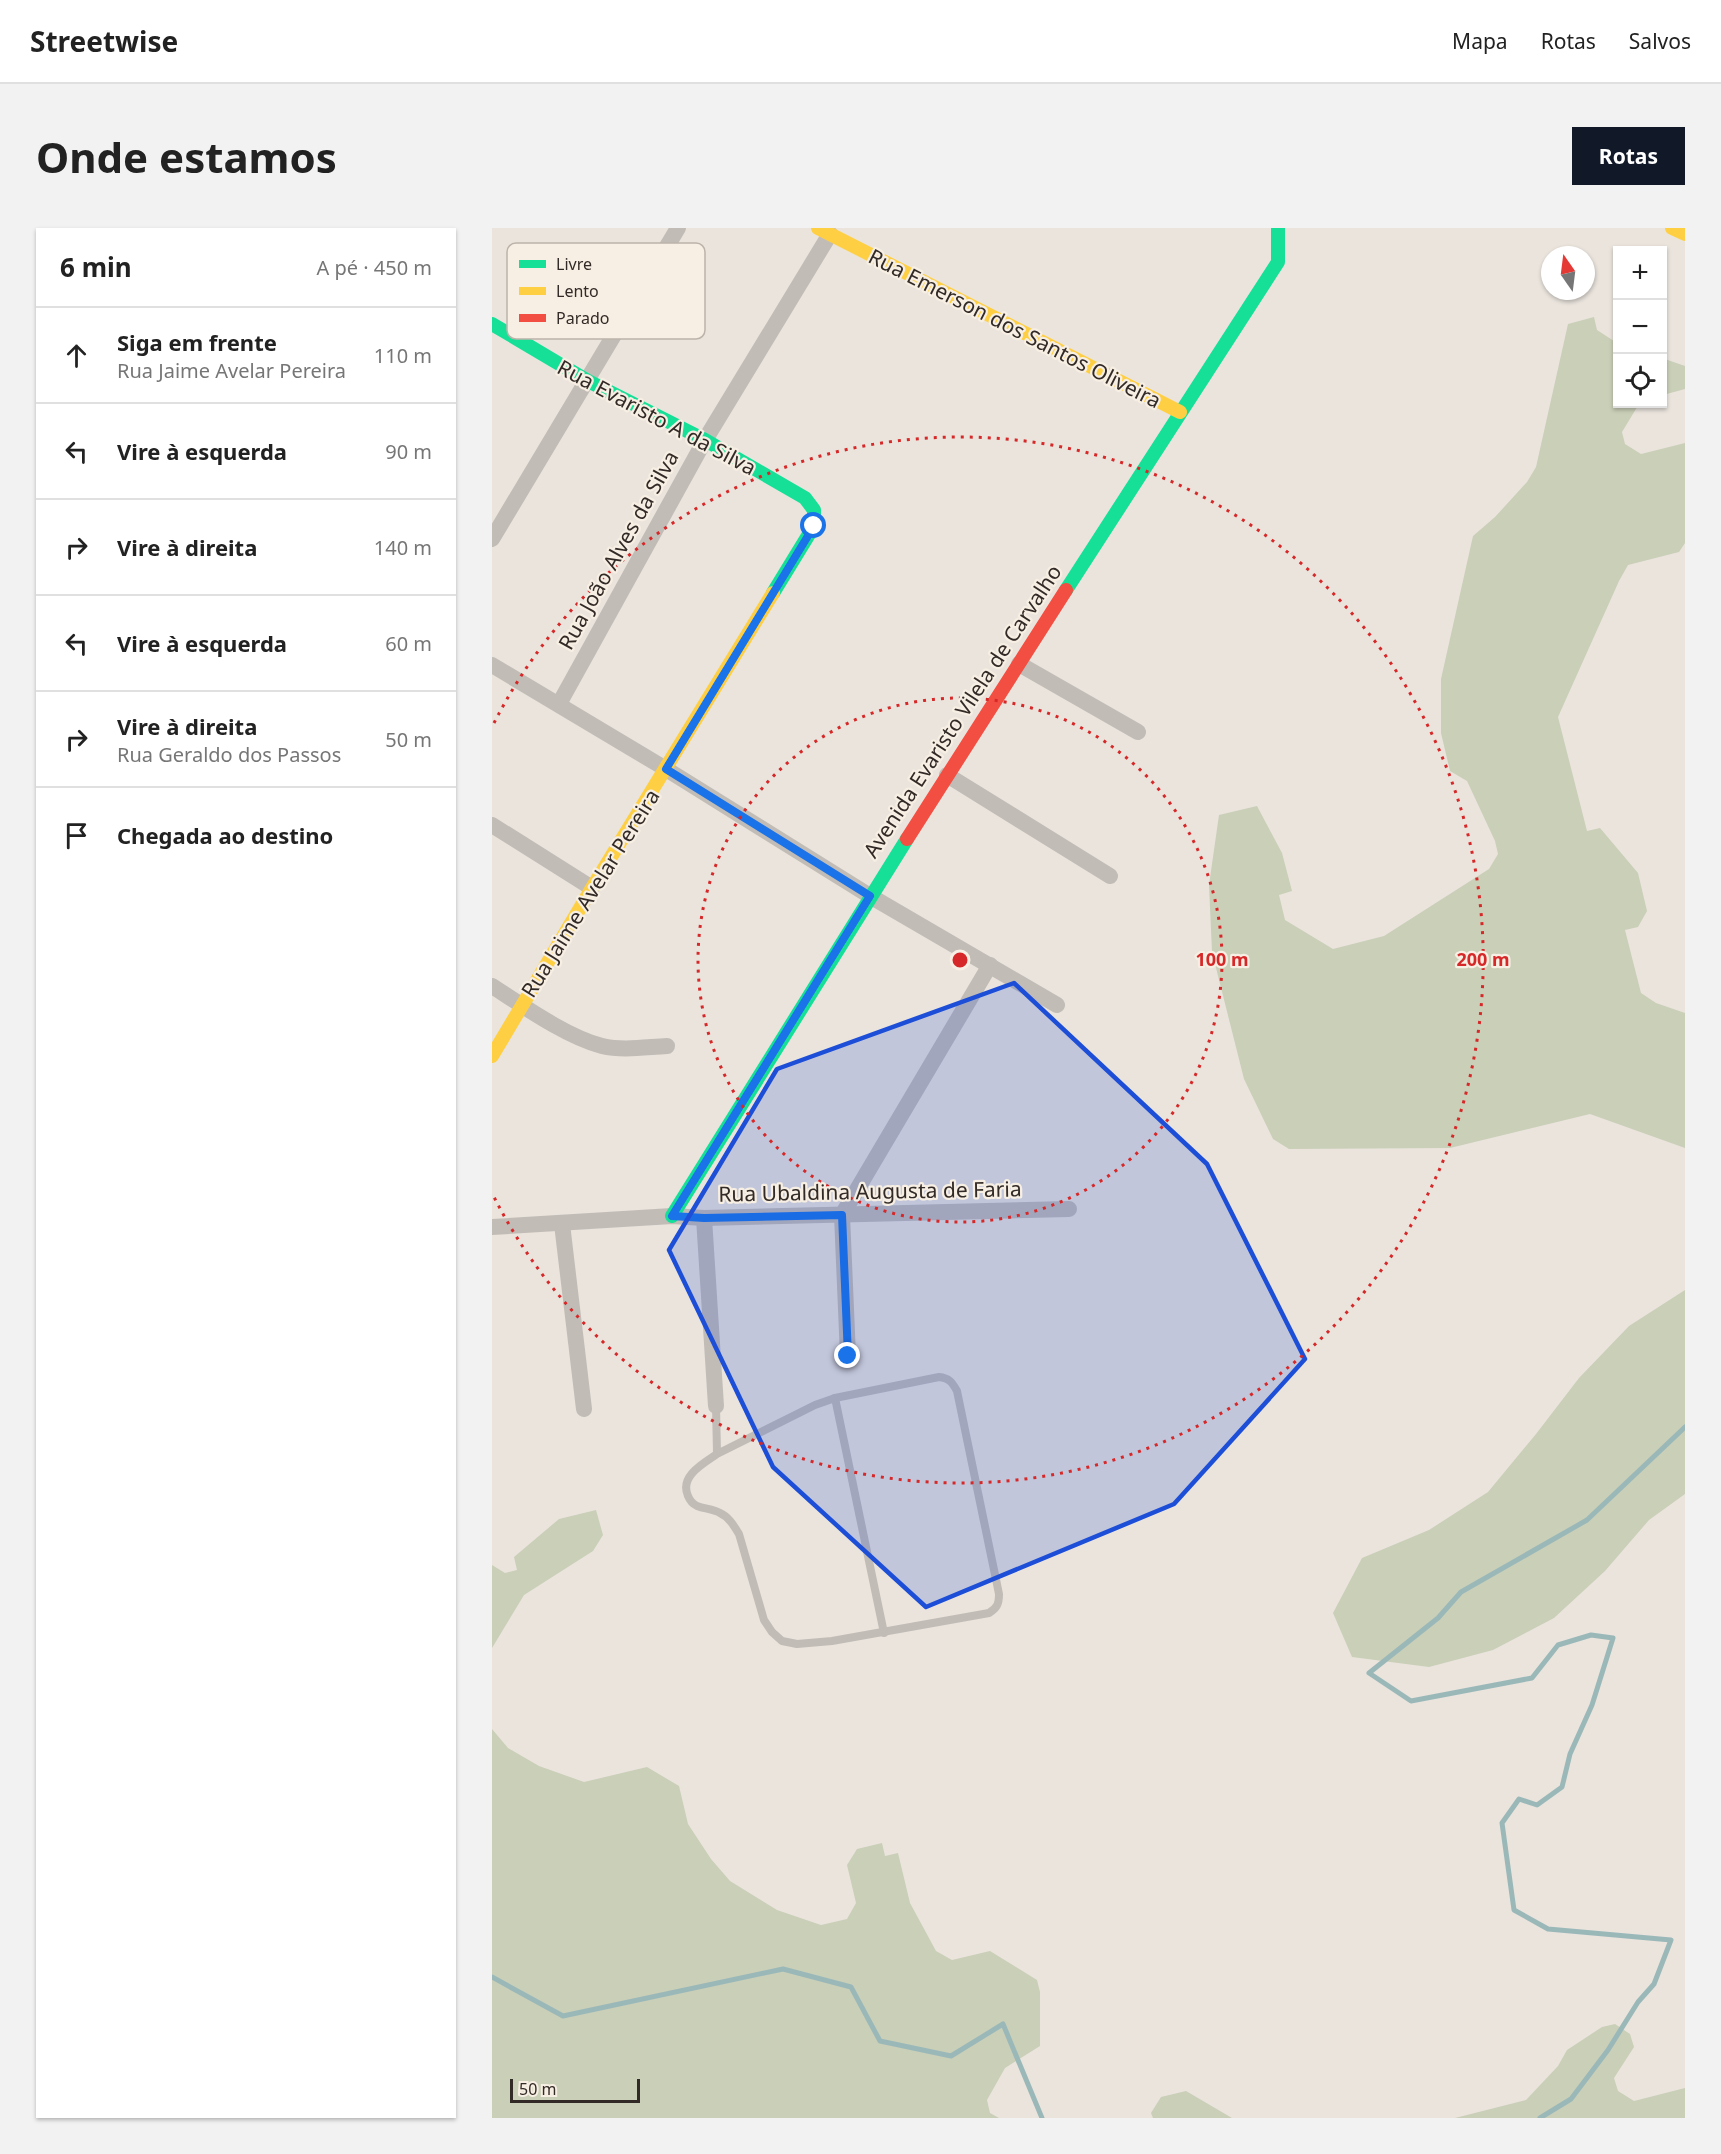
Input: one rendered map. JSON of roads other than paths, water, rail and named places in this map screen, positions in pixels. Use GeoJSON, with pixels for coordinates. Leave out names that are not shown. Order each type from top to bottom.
{"type":"FeatureCollection","features":[{"type":"Feature","properties":{"kind":"street"},"geometry":{"type":"LineString","coordinates":[[669,243],[678,228]]}},
{"type":"Feature","properties":{"kind":"street","name":"Avenida Evaristo Vilela de Carvalho"},"geometry":{"type":"LineString","coordinates":[[672,1216],[946,775],[1278,262],[1278,228]]}},
{"type":"Feature","properties":{"kind":"street"},"geometry":{"type":"LineString","coordinates":[[1672,228],[1685,234]]}},
{"type":"Feature","properties":{"kind":"street","name":"Rua Emerson dos Santos Oliveira"},"geometry":{"type":"LineString","coordinates":[[824,231],[1180,412]]}},
{"type":"Feature","properties":{"kind":"street","name":"Rua João Alves da Silva"},"geometry":{"type":"LineString","coordinates":[[559,704],[824,231]]}},
{"type":"Feature","properties":{"kind":"street","name":"Rua Evaristo A da Silva"},"geometry":{"type":"LineString","coordinates":[[492,324],[507,333]]}},
{"type":"Feature","properties":{"kind":"street","name":"Rua Evaristo A da Silva"},"geometry":{"type":"LineString","coordinates":[[517,339],[588,381],[705,440],[805,498],[817,515]]}},
{"type":"Feature","properties":{"kind":"street"},"geometry":{"type":"LineString","coordinates":[[492,539],[613,339]]}},
{"type":"Feature","properties":{"kind":"street","name":"Rua Jaime Avelar Pereira"},"geometry":{"type":"LineString","coordinates":[[492,1056],[814,526],[817,515]]}},
{"type":"Feature","properties":{"kind":"street"},"geometry":{"type":"LineString","coordinates":[[1019,664],[1138,732]]}},
{"type":"Feature","properties":{"kind":"street"},"geometry":{"type":"LineString","coordinates":[[492,665],[666,769],[870,896],[1057,1005]]}},
{"type":"Feature","properties":{"kind":"street"},"geometry":{"type":"LineString","coordinates":[[946,775],[1110,876]]}},
{"type":"Feature","properties":{"kind":"street"},"geometry":{"type":"LineString","coordinates":[[492,825],[592,888]]}},
{"type":"Feature","properties":{"kind":"street"},"geometry":{"type":"LineString","coordinates":[[848,1356],[842,1215],[990,964]]}},
{"type":"Feature","properties":{"kind":"street"},"geometry":{"type":"LineString","coordinates":[[492,986],[578,1037],[603,1046],[628,1048],[667,1046]]}},
{"type":"Feature","properties":{"kind":"street","name":"Rua Ubaldina Augusta de Faria"},"geometry":{"type":"LineString","coordinates":[[672,1216],[704,1218],[1069,1209]]}},
{"type":"Feature","properties":{"kind":"street"},"geometry":{"type":"LineString","coordinates":[[492,1227],[672,1216]]}},
{"type":"Feature","properties":{"kind":"street"},"geometry":{"type":"LineString","coordinates":[[704,1218],[716,1406]]}},
{"type":"Feature","properties":{"kind":"street"},"geometry":{"type":"LineString","coordinates":[[562,1224],[584,1409]]}},
{"type":"Feature","properties":{"kind":"lane"},"geometry":{"type":"LineString","coordinates":[[939,1377],[952,1382],[957,1391],[991,1551],[999,1594],[996,1609],[989,1613],[832,1641],[797,1644],[782,1641],[772,1632],[764,1620],[739,1534],[731,1521],[721,1513],[695,1506],[689,1499],[685,1488],[687,1480],[695,1470],[717,1454],[815,1405],[835,1398],[939,1377]]}},
{"type":"Feature","properties":{"kind":"lane"},"geometry":{"type":"LineString","coordinates":[[835,1398],[884,1633]]}},
{"type":"Feature","properties":{"kind":"lane"},"geometry":{"type":"LineString","coordinates":[[716,1406],[717,1454]]}},
{"type":"Feature","properties":{"kind":"waterway"},"geometry":{"type":"LineString","coordinates":[[1540,2118],[1571,2099],[1608,2050],[1638,2002],[1654,1984],[1671,1940],[1548,1929],[1514,1910],[1502,1823],[1519,1799],[1537,1805],[1562,1787],[1570,1754],[1592,1705],[1613,1638],[1591,1635],[1558,1645],[1532,1678],[1411,1701],[1369,1673],[1438,1618],[1461,1592],[1587,1520],[1685,1427]]}},
{"type":"Feature","properties":{"kind":"waterway"},"geometry":{"type":"LineString","coordinates":[[492,1977],[563,2016],[783,1969],[851,1987],[880,2041],[951,2056],[1003,2024],[1042,2118]]}}]}
